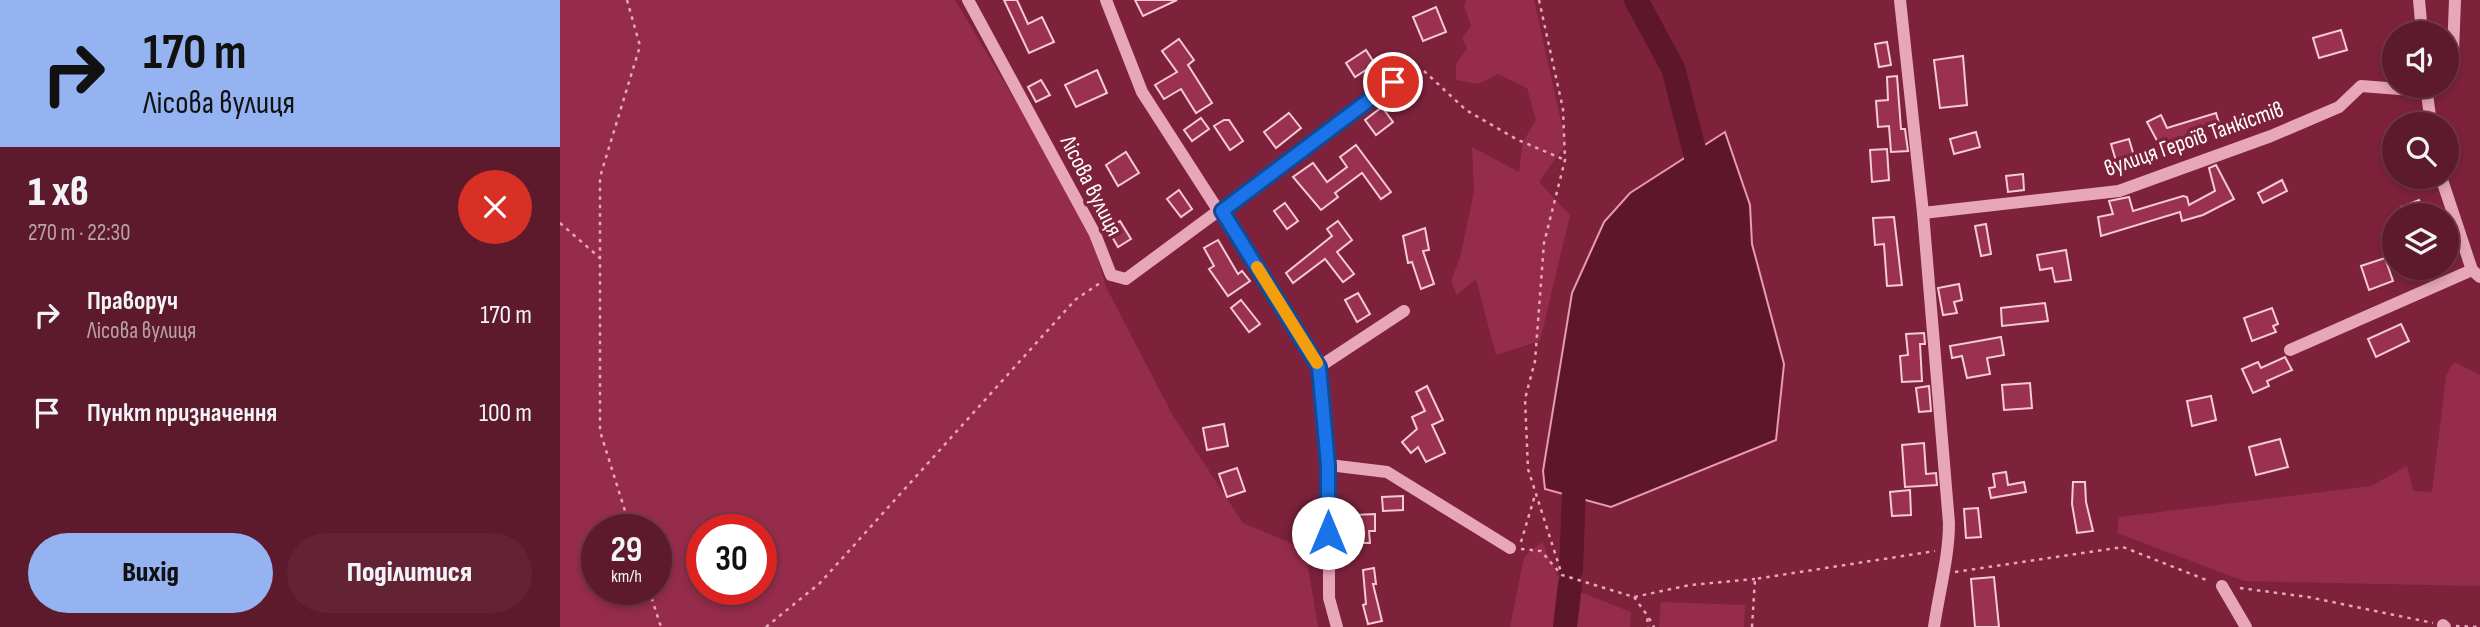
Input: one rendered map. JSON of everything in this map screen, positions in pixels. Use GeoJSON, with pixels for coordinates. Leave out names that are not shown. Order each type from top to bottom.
{"type":"FeatureCollection","features":[{"type":"Feature","properties":{"kind":"street","name":"Лісова вулиця"},"geometry":{"type":"LineString","coordinates":[[968,0],[1094,234],[1111,275]]}},
{"type":"Feature","properties":{"kind":"street"},"geometry":{"type":"LineString","coordinates":[[1106,0],[1142,92],[1222,211],[1319,367],[1328,465],[1329,598],[1336,627]]}},
{"type":"Feature","properties":{"kind":"street"},"geometry":{"type":"LineString","coordinates":[[1900,0],[1923,214],[1949,549],[1941,574],[1934,627]]}},
{"type":"Feature","properties":{"kind":"street"},"geometry":{"type":"LineString","coordinates":[[2419,0],[2421,21]]}},
{"type":"Feature","properties":{"kind":"street"},"geometry":{"type":"LineString","coordinates":[[2454,21],[2455,0]]}},
{"type":"Feature","properties":{"kind":"street"},"geometry":{"type":"LineString","coordinates":[[1111,275],[1126,279],[1222,211],[1412,68]]}},
{"type":"Feature","properties":{"kind":"street","name":"вулиця Героїв Танкістів"},"geometry":{"type":"LineString","coordinates":[[1923,214],[2119,191],[2339,107],[2361,86],[2382,86]]}},
{"type":"Feature","properties":{"kind":"street"},"geometry":{"type":"LineString","coordinates":[[2290,350],[2476,273],[2445,189]]}},
{"type":"Feature","properties":{"kind":"street"},"geometry":{"type":"LineString","coordinates":[[1319,367],[1404,311]]}},
{"type":"Feature","properties":{"kind":"street"},"geometry":{"type":"LineString","coordinates":[[1328,465],[1387,472],[1510,548]]}},
{"type":"Feature","properties":{"kind":"street"},"geometry":{"type":"LineString","coordinates":[[2222,586],[2246,627]]}},
{"type":"Feature","properties":{"kind":"path"},"geometry":{"type":"LineString","coordinates":[[626,514],[600,430],[600,177],[640,46],[627,0]]}},
{"type":"Feature","properties":{"kind":"path"},"geometry":{"type":"LineString","coordinates":[[1539,0],[1563,109],[1564,160],[1544,243],[1535,362],[1525,399],[1528,468],[1562,575]]}},
{"type":"Feature","properties":{"kind":"path"},"geometry":{"type":"LineString","coordinates":[[1412,68],[1424,71],[1466,110],[1516,139],[1564,160]]}},
{"type":"Feature","properties":{"kind":"path"},"geometry":{"type":"LineString","coordinates":[[560,223],[600,258]]}},
{"type":"Feature","properties":{"kind":"path"},"geometry":{"type":"LineString","coordinates":[[766,627],[820,583],[1075,300],[1111,275]]}},
{"type":"Feature","properties":{"kind":"path"},"geometry":{"type":"LineString","coordinates":[[1535,495],[1519,549],[1541,551],[1562,575],[1634,597],[1690,585],[1755,579],[1949,549]]}},
{"type":"Feature","properties":{"kind":"path"},"geometry":{"type":"LineString","coordinates":[[1752,627],[1755,579]]}},
{"type":"Feature","properties":{"kind":"path"},"geometry":{"type":"LineString","coordinates":[[1634,597],[1654,627]]}},
{"type":"Feature","properties":{"kind":"path"},"geometry":{"type":"LineString","coordinates":[[653,605],[660,627]]}},
{"type":"Feature","properties":{"kind":"path"},"geometry":{"type":"LineString","coordinates":[[1647,615],[1648,627]]}},
{"type":"Feature","properties":{"kind":"shaded area"},"geometry":{"type":"Polygon","coordinates":[[[560,0],[955,0],[1087,220],[1106,287],[1173,416],[1243,523],[1305,549],[1318,627],[560,627],[560,0]]]}},
{"type":"Feature","properties":{"kind":"shaded area"},"geometry":{"type":"Polygon","coordinates":[[[1466,0],[1534,0],[1566,144],[1539,182],[1570,215],[1540,341],[1496,355],[1476,279],[1457,295],[1451,281],[1460,258],[1474,192],[1472,147],[1519,172],[1523,142],[1536,120],[1527,88],[1498,74],[1478,84],[1456,80],[1456,64],[1467,48],[1462,38],[1471,26],[1464,6],[1466,0]]]}},
{"type":"Feature","properties":{"kind":"shaded area"},"geometry":{"type":"Polygon","coordinates":[[[1725,132],[1750,205],[1752,244],[1784,364],[1776,440],[1611,507],[1545,489],[1543,471],[1572,293],[1604,222],[1630,193],[1725,132]]]}},
{"type":"Feature","properties":{"kind":"shaded area"},"geometry":{"type":"Polygon","coordinates":[[[2454,362],[2480,375],[2480,586],[2244,581],[2117,533],[2119,517],[2371,486],[2407,466],[2413,491],[2432,492],[2446,376],[2454,362]]]}},
{"type":"Feature","properties":{"kind":"shaded area"},"geometry":{"type":"Polygon","coordinates":[[[1542,542],[1562,585],[1631,612],[1630,627],[1510,627],[1524,557],[1542,542]]]}},
{"type":"Feature","properties":{"kind":"shaded area"},"geometry":{"type":"Polygon","coordinates":[[[1661,602],[1745,605],[1744,627],[1659,627],[1661,602]]]}},
{"type":"Feature","properties":{"kind":"building"},"geometry":{"type":"Polygon","coordinates":[[[1004,0],[1017,0],[1028,24],[1042,17],[1054,42],[1029,53],[1004,0]]]}},
{"type":"Feature","properties":{"kind":"building"},"geometry":{"type":"Polygon","coordinates":[[[1135,0],[1177,0],[1143,16],[1135,0]]]}},
{"type":"Feature","properties":{"kind":"building"},"geometry":{"type":"Polygon","coordinates":[[[1436,7],[1446,32],[1423,41],[1413,17],[1436,7]]]}},
{"type":"Feature","properties":{"kind":"building"},"geometry":{"type":"Polygon","coordinates":[[[2341,30],[2347,50],[2319,58],[2313,38],[2341,30]]]}},
{"type":"Feature","properties":{"kind":"building"},"geometry":{"type":"Polygon","coordinates":[[[1179,39],[1194,60],[1188,65],[1212,103],[1196,113],[1181,89],[1164,99],[1155,85],[1177,72],[1162,51],[1179,39]]]}},
{"type":"Feature","properties":{"kind":"building"},"geometry":{"type":"Polygon","coordinates":[[[1887,42],[1891,65],[1879,67],[1875,44],[1887,42]]]}},
{"type":"Feature","properties":{"kind":"building"},"geometry":{"type":"Polygon","coordinates":[[[1366,50],[1375,64],[1355,77],[1346,63],[1366,50]]]}},
{"type":"Feature","properties":{"kind":"building"},"geometry":{"type":"Polygon","coordinates":[[[1963,56],[1967,105],[1940,108],[1934,60],[1963,56]]]}},
{"type":"Feature","properties":{"kind":"building"},"geometry":{"type":"Polygon","coordinates":[[[1097,70],[1107,93],[1076,107],[1065,85],[1097,70]]]}},
{"type":"Feature","properties":{"kind":"building"},"geometry":{"type":"Polygon","coordinates":[[[1897,76],[1901,129],[1905,129],[1908,151],[1891,152],[1889,126],[1878,127],[1876,101],[1888,100],[1887,77],[1897,76]]]}},
{"type":"Feature","properties":{"kind":"building"},"geometry":{"type":"Polygon","coordinates":[[[1041,80],[1050,95],[1036,102],[1028,87],[1041,80]]]}},
{"type":"Feature","properties":{"kind":"building"},"geometry":{"type":"Polygon","coordinates":[[[1382,107],[1393,122],[1376,135],[1365,120],[1382,107]]]}},
{"type":"Feature","properties":{"kind":"building"},"geometry":{"type":"Polygon","coordinates":[[[1289,113],[1301,128],[1276,148],[1264,132],[1289,113]]]}},
{"type":"Feature","properties":{"kind":"building"},"geometry":{"type":"Polygon","coordinates":[[[2216,113],[2219,123],[2199,129],[2194,132],[2195,135],[2163,152],[2147,122],[2161,115],[2167,128],[2216,113]]]}},
{"type":"Feature","properties":{"kind":"building"},"geometry":{"type":"Polygon","coordinates":[[[1201,118],[1209,129],[1192,141],[1184,130],[1201,118]]]}},
{"type":"Feature","properties":{"kind":"building"},"geometry":{"type":"Polygon","coordinates":[[[1229,120],[1243,141],[1230,150],[1214,126],[1229,120]]]}},
{"type":"Feature","properties":{"kind":"building"},"geometry":{"type":"Polygon","coordinates":[[[1976,132],[1980,147],[1954,154],[1950,139],[1976,132]]]}},
{"type":"Feature","properties":{"kind":"building"},"geometry":{"type":"Polygon","coordinates":[[[2129,139],[2136,163],[2118,168],[2111,144],[2129,139]]]}},
{"type":"Feature","properties":{"kind":"building"},"geometry":{"type":"Polygon","coordinates":[[[1356,145],[1391,192],[1381,199],[1362,173],[1335,193],[1338,197],[1321,210],[1293,177],[1313,163],[1327,182],[1347,167],[1340,157],[1356,145]]]}},
{"type":"Feature","properties":{"kind":"building"},"geometry":{"type":"Polygon","coordinates":[[[1887,149],[1889,180],[1872,182],[1870,150],[1887,149]]]}},
{"type":"Feature","properties":{"kind":"building"},"geometry":{"type":"Polygon","coordinates":[[[1126,152],[1139,173],[1118,186],[1106,165],[1126,152]]]}},
{"type":"Feature","properties":{"kind":"building"},"geometry":{"type":"Polygon","coordinates":[[[2216,165],[2234,199],[2203,215],[2182,221],[2180,212],[2101,236],[2098,217],[2113,214],[2109,201],[2129,197],[2133,211],[2183,196],[2187,197],[2189,205],[2215,191],[2209,168],[2216,165]]]}},
{"type":"Feature","properties":{"kind":"building"},"geometry":{"type":"Polygon","coordinates":[[[2023,174],[2024,190],[2008,192],[2006,176],[2023,174]]]}},
{"type":"Feature","properties":{"kind":"building"},"geometry":{"type":"Polygon","coordinates":[[[2282,180],[2287,191],[2263,203],[2258,193],[2282,180]]]}},
{"type":"Feature","properties":{"kind":"building"},"geometry":{"type":"Polygon","coordinates":[[[1179,190],[1192,209],[1181,217],[1167,199],[1179,190]]]}},
{"type":"Feature","properties":{"kind":"building"},"geometry":{"type":"Polygon","coordinates":[[[1285,203],[1298,221],[1287,229],[1274,211],[1285,203]]]}},
{"type":"Feature","properties":{"kind":"building"},"geometry":{"type":"Polygon","coordinates":[[[1894,217],[1902,285],[1887,286],[1884,244],[1875,245],[1873,218],[1894,217]]]}},
{"type":"Feature","properties":{"kind":"building"},"geometry":{"type":"Polygon","coordinates":[[[1120,221],[1131,239],[1118,247],[1107,228],[1120,221]]]}},
{"type":"Feature","properties":{"kind":"building"},"geometry":{"type":"Polygon","coordinates":[[[1338,221],[1352,240],[1337,252],[1354,274],[1343,282],[1325,259],[1293,283],[1286,273],[1332,236],[1327,229],[1338,221]]]}},
{"type":"Feature","properties":{"kind":"building"},"geometry":{"type":"Polygon","coordinates":[[[1986,224],[1991,254],[1981,256],[1975,226],[1986,224]]]}},
{"type":"Feature","properties":{"kind":"building"},"geometry":{"type":"Polygon","coordinates":[[[1425,228],[1429,250],[1423,251],[1434,284],[1421,289],[1412,262],[1408,263],[1403,236],[1425,228]]]}},
{"type":"Feature","properties":{"kind":"building"},"geometry":{"type":"Polygon","coordinates":[[[1218,240],[1238,274],[1242,271],[1250,281],[1228,296],[1209,269],[1214,266],[1204,248],[1218,240]]]}},
{"type":"Feature","properties":{"kind":"building"},"geometry":{"type":"Polygon","coordinates":[[[2066,250],[2071,280],[2055,282],[2052,268],[2040,270],[2037,255],[2066,250]]]}},
{"type":"Feature","properties":{"kind":"building"},"geometry":{"type":"Polygon","coordinates":[[[2382,259],[2382,280],[2393,281],[2369,290],[2361,266],[2382,259]]]}},
{"type":"Feature","properties":{"kind":"building"},"geometry":{"type":"Polygon","coordinates":[[[1959,284],[1962,300],[1954,302],[1957,313],[1943,315],[1938,288],[1959,284]]]}},
{"type":"Feature","properties":{"kind":"building"},"geometry":{"type":"Polygon","coordinates":[[[1358,293],[1370,314],[1357,322],[1345,300],[1358,293]]]}},
{"type":"Feature","properties":{"kind":"building"},"geometry":{"type":"Polygon","coordinates":[[[1241,300],[1260,324],[1249,332],[1231,308],[1241,300]]]}},
{"type":"Feature","properties":{"kind":"building"},"geometry":{"type":"Polygon","coordinates":[[[2045,303],[2048,321],[2002,326],[2001,308],[2045,303]]]}},
{"type":"Feature","properties":{"kind":"building"},"geometry":{"type":"Polygon","coordinates":[[[2272,308],[2278,324],[2273,326],[2276,332],[2252,341],[2244,318],[2272,308]]]}},
{"type":"Feature","properties":{"kind":"building"},"geometry":{"type":"Polygon","coordinates":[[[2401,324],[2409,341],[2376,357],[2368,339],[2401,324]]]}},
{"type":"Feature","properties":{"kind":"building"},"geometry":{"type":"Polygon","coordinates":[[[1924,333],[1925,344],[1920,344],[1922,381],[1902,382],[1900,356],[1908,355],[1906,334],[1924,333]]]}},
{"type":"Feature","properties":{"kind":"building"},"geometry":{"type":"Polygon","coordinates":[[[2001,337],[2004,355],[1987,358],[1990,374],[1967,378],[1962,356],[1952,358],[1950,346],[2001,337]]]}},
{"type":"Feature","properties":{"kind":"building"},"geometry":{"type":"Polygon","coordinates":[[[2285,357],[2292,370],[2267,381],[2269,386],[2253,393],[2242,369],[2258,362],[2261,368],[2285,357]]]}},
{"type":"Feature","properties":{"kind":"building"},"geometry":{"type":"Polygon","coordinates":[[[2030,383],[2032,408],[2004,410],[2002,385],[2030,383]]]}},
{"type":"Feature","properties":{"kind":"building"},"geometry":{"type":"Polygon","coordinates":[[[1427,386],[1443,420],[1432,425],[1445,453],[1426,462],[1418,447],[1411,453],[1402,442],[1417,429],[1412,417],[1425,411],[1416,392],[1427,386]]]}},
{"type":"Feature","properties":{"kind":"building"},"geometry":{"type":"Polygon","coordinates":[[[1929,386],[1931,411],[1919,412],[1916,388],[1929,386]]]}},
{"type":"Feature","properties":{"kind":"building"},"geometry":{"type":"Polygon","coordinates":[[[2211,396],[2216,420],[2192,426],[2187,401],[2211,396]]]}},
{"type":"Feature","properties":{"kind":"building"},"geometry":{"type":"Polygon","coordinates":[[[1224,424],[1228,446],[1207,450],[1203,428],[1224,424]]]}},
{"type":"Feature","properties":{"kind":"building"},"geometry":{"type":"Polygon","coordinates":[[[2280,439],[2288,467],[2256,475],[2249,447],[2280,439]]]}},
{"type":"Feature","properties":{"kind":"building"},"geometry":{"type":"Polygon","coordinates":[[[1924,443],[1926,474],[1936,473],[1937,485],[1905,487],[1902,445],[1924,443]]]}},
{"type":"Feature","properties":{"kind":"building"},"geometry":{"type":"Polygon","coordinates":[[[1237,468],[1245,491],[1227,497],[1219,474],[1237,468]]]}},
{"type":"Feature","properties":{"kind":"building"},"geometry":{"type":"Polygon","coordinates":[[[2006,472],[2008,485],[2024,482],[2026,492],[1991,498],[1989,488],[1995,487],[1993,474],[2006,472]]]}},
{"type":"Feature","properties":{"kind":"building"},"geometry":{"type":"Polygon","coordinates":[[[2073,482],[2085,482],[2086,502],[2093,531],[2077,533],[2072,504],[2073,482]]]}},
{"type":"Feature","properties":{"kind":"building"},"geometry":{"type":"Polygon","coordinates":[[[1910,490],[1911,515],[1892,516],[1890,492],[1910,490]]]}},
{"type":"Feature","properties":{"kind":"building"},"geometry":{"type":"Polygon","coordinates":[[[1403,496],[1403,510],[1383,511],[1382,497],[1403,496]]]}},
{"type":"Feature","properties":{"kind":"building"},"geometry":{"type":"Polygon","coordinates":[[[1978,508],[1981,537],[1966,538],[1964,509],[1978,508]]]}},
{"type":"Feature","properties":{"kind":"building"},"geometry":{"type":"Polygon","coordinates":[[[1375,514],[1375,531],[1369,531],[1370,543],[1355,543],[1354,515],[1375,514]]]}},
{"type":"Feature","properties":{"kind":"building"},"geometry":{"type":"Polygon","coordinates":[[[1374,568],[1376,584],[1373,584],[1382,621],[1368,624],[1363,605],[1366,604],[1363,570],[1374,568]]]}},
{"type":"Feature","properties":{"kind":"building"},"geometry":{"type":"Polygon","coordinates":[[[1994,577],[1999,627],[1975,627],[1971,579],[1994,577]]]}},
{"type":"Feature","properties":{"kind":"waterway"},"geometry":{"type":"LineString","coordinates":[[1636,0],[1673,68],[1701,176],[1699,182]]}},
{"type":"Feature","properties":{"kind":"waterway"},"geometry":{"type":"LineString","coordinates":[[1571,570],[1574,488],[1592,473]]}},
{"type":"Feature","properties":{"kind":"waterway"},"geometry":{"type":"LineString","coordinates":[[1565,627],[1570,584]]}},
{"type":"Feature","properties":{"kind":"slow traffic"},"geometry":{"type":"LineString","coordinates":[[1257,267],[1317,363]]}},
{"type":"Feature","properties":{"kind":"route"},"geometry":{"type":"LineString","coordinates":[[1328,533],[1328,465],[1319,367],[1222,211],[1393,82]]}}]}
